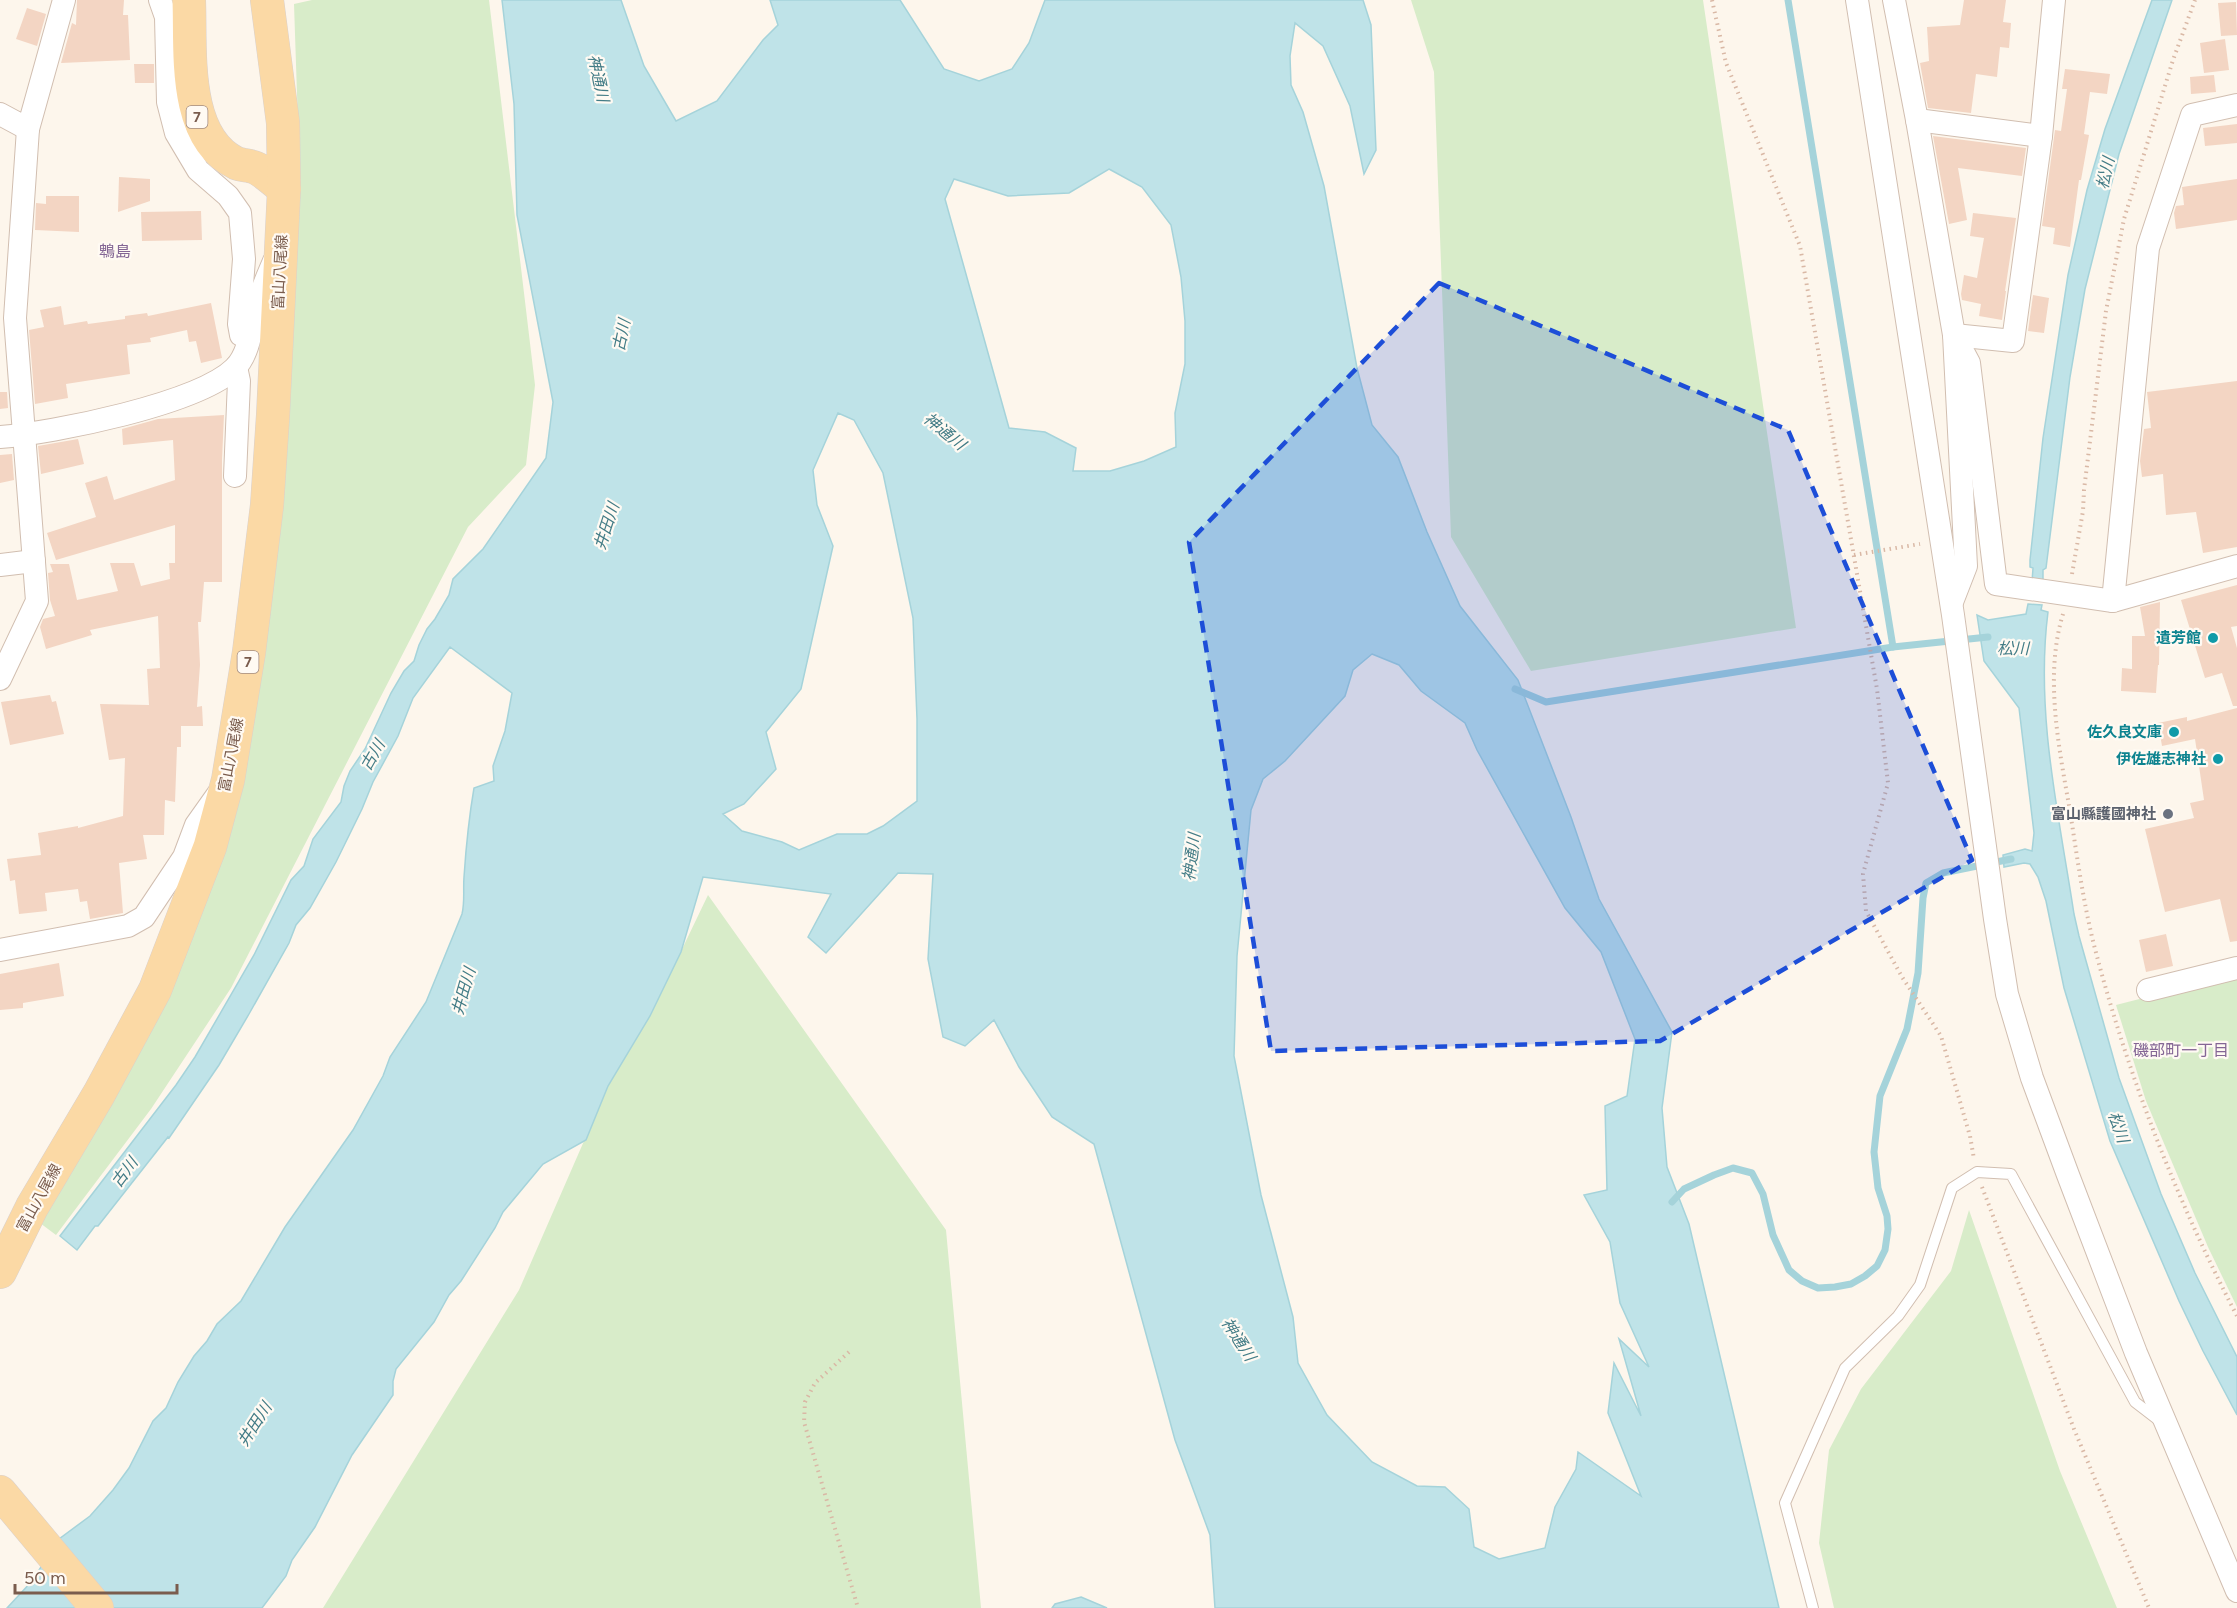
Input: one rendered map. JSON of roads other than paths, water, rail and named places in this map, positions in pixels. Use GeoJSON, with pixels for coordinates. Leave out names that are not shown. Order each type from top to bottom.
{"type":"FeatureCollection","features":[{"type":"Feature","properties":{"kind":"main road","name":"7"},"geometry":{"type":"LineString","coordinates":[[189,0],[192,82],[197,117],[212,144],[236,163],[256,168],[284,189]]}},
{"type":"Feature","properties":{"kind":"main road","name":"富山八尾線"},"geometry":{"type":"LineString","coordinates":[[0,1272],[32,1207],[99,1094],[155,990],[210,847],[228,780],[249,652],[267,505],[282,242],[283,123],[267,0]]}},
{"type":"Feature","properties":{"kind":"main road"},"geometry":{"type":"LineString","coordinates":[[0,1492],[97,1608]]}},
{"type":"Feature","properties":{"kind":"street"},"geometry":{"type":"LineString","coordinates":[[3,668],[37,601],[22,435],[15,318],[28,129],[64,0]]}},
{"type":"Feature","properties":{"kind":"street"},"geometry":{"type":"LineString","coordinates":[[160,0],[166,17],[168,102],[176,133],[198,170],[228,196],[240,213],[244,259],[239,324],[235,476]]}},
{"type":"Feature","properties":{"kind":"street"},"geometry":{"type":"LineString","coordinates":[[1857,0],[1952,604],[2007,994],[2032,1078],[2136,1353],[2237,1591]]}},
{"type":"Feature","properties":{"kind":"street"},"geometry":{"type":"LineString","coordinates":[[1894,0],[1954,335],[1966,566],[1952,604]]}},
{"type":"Feature","properties":{"kind":"street"},"geometry":{"type":"LineString","coordinates":[[1954,335],[2013,341],[2041,136],[2054,0]]}},
{"type":"Feature","properties":{"kind":"street"},"geometry":{"type":"LineString","coordinates":[[2113,601],[2148,248],[2192,115],[2237,105]]}},
{"type":"Feature","properties":{"kind":"street"},"geometry":{"type":"LineString","coordinates":[[0,114],[28,129]]}},
{"type":"Feature","properties":{"kind":"street"},"geometry":{"type":"LineString","coordinates":[[1917,120],[2041,136]]}},
{"type":"Feature","properties":{"kind":"street"},"geometry":{"type":"LineString","coordinates":[[0,436],[22,435],[68,426],[156,405],[202,388],[239,360],[248,343],[259,299],[282,242]]}},
{"type":"Feature","properties":{"kind":"street"},"geometry":{"type":"LineString","coordinates":[[1954,335],[1969,363],[1996,584],[2113,601],[2237,566]]}},
{"type":"Feature","properties":{"kind":"street"},"geometry":{"type":"LineString","coordinates":[[0,564],[34,561]]}},
{"type":"Feature","properties":{"kind":"street"},"geometry":{"type":"LineString","coordinates":[[0,950],[128,926],[144,917],[184,857],[196,825],[228,780]]}},
{"type":"Feature","properties":{"kind":"street"},"geometry":{"type":"LineString","coordinates":[[2148,990],[2237,968]]}},
{"type":"Feature","properties":{"kind":"street"},"geometry":{"type":"LineString","coordinates":[[0,1236],[32,1207]]}},
{"type":"Feature","properties":{"kind":"lane"},"geometry":{"type":"LineString","coordinates":[[1813,1608],[1785,1503],[1845,1368],[1898,1316],[1920,1285],[1952,1188],[1977,1172],[2011,1174],[2134,1402],[2170,1430]]}},
{"type":"Feature","properties":{"kind":"water"},"geometry":{"type":"Polygon","coordinates":[[[502,0],[621,0],[644,66],[676,121],[717,101],[763,40],[778,25],[770,0],[900,0],[944,69],[979,81],[1012,69],[1029,43],[1045,0],[1363,0],[1371,25],[1376,150],[1364,174],[1350,106],[1323,46],[1295,23],[1290,56],[1291,85],[1303,112],[1324,186],[1357,368],[1372,425],[1398,457],[1427,532],[1460,606],[1518,680],[1571,817],[1599,899],[1672,1032],[1662,1108],[1667,1167],[1689,1224],[1779,1608],[1215,1608],[1210,1535],[1175,1440],[1094,1144],[1052,1117],[1019,1067],[994,1020],[965,1046],[943,1037],[928,959],[933,874],[898,873],[826,953],[808,937],[831,894],[703,877],[681,952],[650,1016],[608,1086],[586,1140],[543,1164],[503,1212],[434,1322],[396,1369],[393,1395],[352,1455],[315,1527],[292,1560],[286,1576],[262,1608],[7,1608],[32,1581],[59,1539],[90,1516],[113,1490],[129,1468],[153,1421],[166,1408],[194,1356],[207,1341],[217,1324],[241,1301],[285,1227],[353,1130],[383,1076],[390,1057],[426,1002],[462,914],[474,788],[494,781],[493,766],[505,731],[512,693],[450,647],[413,698],[398,736],[373,782],[336,862],[310,908],[296,925],[289,943],[219,1065],[169,1138],[77,1250],[60,1236],[195,1057],[254,955],[291,880],[304,866],[313,839],[341,802],[350,771],[365,749],[391,693],[404,671],[414,661],[427,629],[449,595],[453,579],[483,549],[546,458],[553,402],[517,215],[514,104],[502,0]],[[1109,169],[1069,193],[1008,196],[954,179],[945,199],[1009,428],[1045,432],[1076,448],[1073,471],[1110,471],[1144,461],[1176,447],[1175,413],[1185,364],[1185,321],[1181,277],[1171,225],[1142,187],[1109,169]],[[838,413],[813,470],[817,505],[833,546],[801,689],[766,732],[776,769],[744,804],[723,814],[742,831],[782,842],[799,850],[837,834],[867,834],[883,826],[917,801],[913,618],[883,473],[854,420],[838,413]],[[1372,654],[1353,670],[1345,696],[1285,761],[1263,779],[1251,810],[1237,956],[1234,1056],[1261,1195],[1293,1317],[1298,1363],[1327,1415],[1372,1462],[1417,1486],[1445,1487],[1469,1509],[1474,1547],[1499,1559],[1545,1548],[1555,1507],[1576,1469],[1578,1452],[1641,1496],[1608,1413],[1614,1363],[1641,1416],[1619,1339],[1649,1367],[1620,1303],[1610,1242],[1584,1195],[1607,1190],[1605,1106],[1627,1096],[1635,1039],[1601,952],[1565,908],[1477,750],[1465,723],[1421,691],[1399,665],[1372,654]]]}},
{"type":"Feature","properties":{"kind":"water","name":"松川"},"geometry":{"type":"Polygon","coordinates":[[[2152,0],[2172,0],[2119,154],[2085,289],[2070,377],[2046,568],[2043,570],[2043,583],[2032,582],[2033,568],[2030,567],[2030,560],[2043,438],[2068,275],[2087,190],[2105,129],[2152,0]]]}},
{"type":"Feature","properties":{"kind":"water","name":"松川"},"geometry":{"type":"Polygon","coordinates":[[[2028,604],[2042,605],[2041,610],[2048,612],[2044,688],[2050,764],[2079,936],[2119,1078],[2161,1194],[2195,1273],[2237,1357],[2237,1415],[2179,1301],[2110,1141],[2064,988],[2046,901],[2038,877],[2030,864],[2004,867],[2003,855],[2025,849],[2032,851],[2034,833],[2019,708],[1984,661],[1977,615],[1988,620],[2026,614],[2028,604]]]}},
{"type":"Feature","properties":{"kind":"water"},"geometry":{"type":"Polygon","coordinates":[[[1081,1597],[1107,1608],[1052,1608],[1055,1604],[1081,1597]]]}},
{"type":"Feature","properties":{"kind":"waterway"},"geometry":{"type":"LineString","coordinates":[[1788,0],[1893,647]]}},
{"type":"Feature","properties":{"kind":"waterway"},"geometry":{"type":"LineString","coordinates":[[1515,689],[1546,702],[1893,647],[1988,637]]}},
{"type":"Feature","properties":{"kind":"waterway"},"geometry":{"type":"LineString","coordinates":[[1672,1202],[1684,1189],[1733,1168],[1752,1173],[1763,1194],[1773,1235],[1789,1270],[1802,1281],[1818,1288],[1851,1284],[1877,1266],[1885,1250],[1888,1229],[1887,1216],[1878,1188],[1874,1152],[1880,1096],[1907,1029],[1918,973],[1926,883],[1943,873],[2011,859]]}},
{"type":"Feature","properties":{"kind":"place","name":"遺芳館"},"geometry":{"type":"Point","coordinates":[2213,638]}},
{"type":"Feature","properties":{"kind":"place","name":"佐久良文庫"},"geometry":{"type":"Point","coordinates":[2174,732]}},
{"type":"Feature","properties":{"kind":"place","name":"伊佐雄志神社"},"geometry":{"type":"Point","coordinates":[2218,759]}},
{"type":"Feature","properties":{"kind":"place","name":"富山縣護國神社"},"geometry":{"type":"Point","coordinates":[2168,814]}},
{"type":"Feature","properties":{"kind":"district","name":"鵯島"},"geometry":{"type":"Point","coordinates":[115,251]}},
{"type":"Feature","properties":{"kind":"district","name":"磯部町一丁目"},"geometry":{"type":"Point","coordinates":[2181,1050]}},
{"type":"Feature","properties":{"kind":"water label","name":"神通川"},"geometry":{"type":"Point","coordinates":[599,78]}},
{"type":"Feature","properties":{"kind":"water label","name":"古川"},"geometry":{"type":"Point","coordinates":[621,335]}},
{"type":"Feature","properties":{"kind":"water label","name":"神通川"},"geometry":{"type":"Point","coordinates":[945,431]}},
{"type":"Feature","properties":{"kind":"water label","name":"井田川"},"geometry":{"type":"Point","coordinates":[606,526]}},
{"type":"Feature","properties":{"kind":"water label","name":"古川"},"geometry":{"type":"Point","coordinates":[372,755]}},
{"type":"Feature","properties":{"kind":"water label","name":"神通川"},"geometry":{"type":"Point","coordinates":[1191,857]}},
{"type":"Feature","properties":{"kind":"water label","name":"井田川"},"geometry":{"type":"Point","coordinates":[463,991]}},
{"type":"Feature","properties":{"kind":"water label","name":"古川"},"geometry":{"type":"Point","coordinates":[124,1172]}},
{"type":"Feature","properties":{"kind":"water label","name":"神通川"},"geometry":{"type":"Point","coordinates":[1239,1339]}},
{"type":"Feature","properties":{"kind":"water label","name":"井田川"},"geometry":{"type":"Point","coordinates":[254,1424]}}]}
